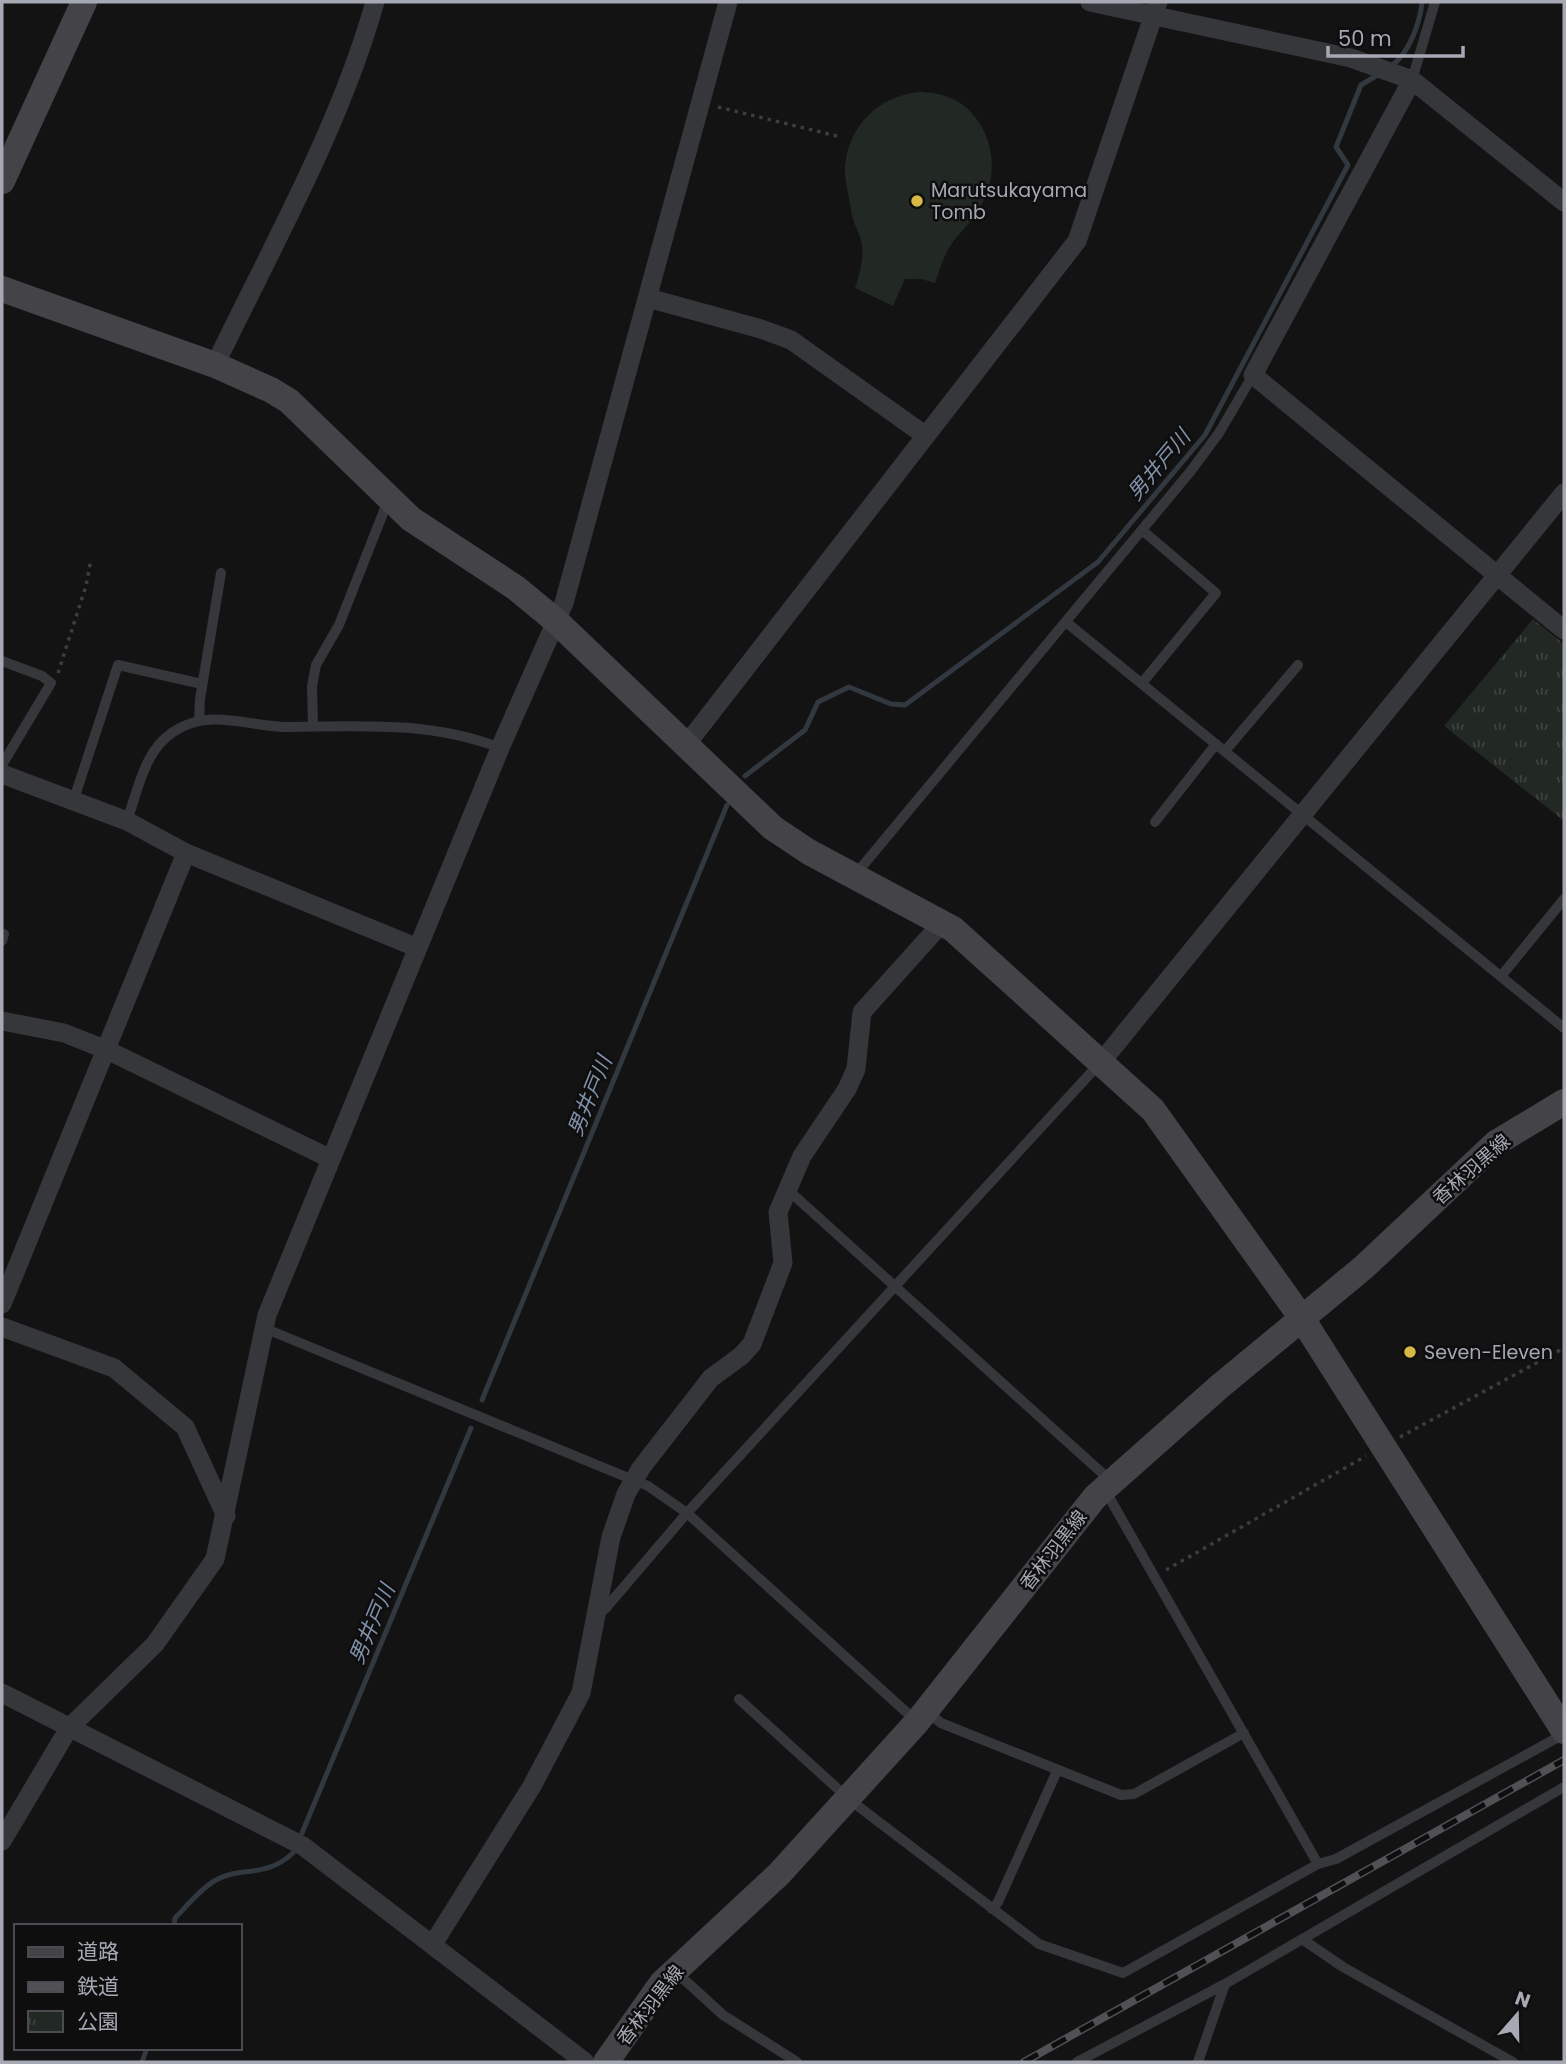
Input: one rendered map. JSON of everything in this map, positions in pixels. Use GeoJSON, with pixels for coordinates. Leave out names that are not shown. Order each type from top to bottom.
{"type":"FeatureCollection","features":[{"type":"Feature","properties":{"kind":"street"},"geometry":{"type":"LineString","coordinates":[[2,181],[84,2]]}},
{"type":"Feature","properties":{"kind":"street"},"geometry":{"type":"LineString","coordinates":[[215,365],[335,117],[360,54],[375,2]]}},
{"type":"Feature","properties":{"kind":"street"},"geometry":{"type":"LineString","coordinates":[[2,1841],[69,1728],[155,1644],[215,1559],[263,1328],[500,748],[564,603],[728,2]]}},
{"type":"Feature","properties":{"kind":"street"},"geometry":{"type":"LineString","coordinates":[[1090,2],[1155,9],[1351,58],[1412,80],[1564,202]]}},
{"type":"Feature","properties":{"kind":"street"},"geometry":{"type":"LineString","coordinates":[[686,745],[1077,241],[1155,9]]}},
{"type":"Feature","properties":{"kind":"street"},"geometry":{"type":"LineString","coordinates":[[1412,80],[1253,375],[1564,630]]}},
{"type":"Feature","properties":{"kind":"street"},"geometry":{"type":"LineString","coordinates":[[2,289],[215,365],[289,401],[428,533],[516,588],[556,621],[773,828],[809,852],[964,937],[1102,1061],[1153,1110],[1167,1128],[1301,1317],[1564,1732]]}},
{"type":"Feature","properties":{"kind":"street"},"geometry":{"type":"LineString","coordinates":[[648,298],[761,329],[791,340],[926,436]]}},
{"type":"Feature","properties":{"kind":"street"},"geometry":{"type":"LineString","coordinates":[[1102,1061],[1300,814],[1498,578],[1564,493]]}},
{"type":"Feature","properties":{"kind":"street"},"geometry":{"type":"LineString","coordinates":[[2,774],[127,821],[186,853],[418,948]]}},
{"type":"Feature","properties":{"kind":"street"},"geometry":{"type":"LineString","coordinates":[[2,1304],[186,853]]}},
{"type":"Feature","properties":{"kind":"street"},"geometry":{"type":"LineString","coordinates":[[433,1944],[532,1786],[581,1693],[611,1537],[634,1479],[711,1378],[752,1344],[783,1263],[778,1212],[802,1156],[847,1089],[856,1069],[862,1012],[942,923]]}},
{"type":"Feature","properties":{"kind":"street"},"geometry":{"type":"LineString","coordinates":[[2,1021],[64,1032],[107,1050],[331,1159]]}},
{"type":"Feature","properties":{"kind":"street","name":"香林羽黒線"},"geometry":{"type":"LineString","coordinates":[[606,2062],[674,1971],[779,1874],[922,1717],[1108,1485],[1301,1317],[1364,1267],[1496,1143],[1564,1102]]}},
{"type":"Feature","properties":{"kind":"street"},"geometry":{"type":"LineString","coordinates":[[2,1327],[114,1368],[185,1427],[226,1516]]}},
{"type":"Feature","properties":{"kind":"street"},"geometry":{"type":"LineString","coordinates":[[2,1693],[303,1846],[585,2062]]}},
{"type":"Feature","properties":{"kind":"lane"},"geometry":{"type":"LineString","coordinates":[[1412,80],[1435,2]]}},
{"type":"Feature","properties":{"kind":"lane"},"geometry":{"type":"LineString","coordinates":[[854,876],[1142,530],[1219,433],[1253,375]]}},
{"type":"Feature","properties":{"kind":"lane"},"geometry":{"type":"LineString","coordinates":[[313,726],[312,685],[316,665],[339,625],[389,498]]}},
{"type":"Feature","properties":{"kind":"lane"},"geometry":{"type":"LineString","coordinates":[[1142,530],[1216,593],[1142,683]]}},
{"type":"Feature","properties":{"kind":"lane"},"geometry":{"type":"LineString","coordinates":[[200,722],[202,684],[221,573]]}},
{"type":"Feature","properties":{"kind":"lane"},"geometry":{"type":"LineString","coordinates":[[1066,622],[1564,1028]]}},
{"type":"Feature","properties":{"kind":"lane"},"geometry":{"type":"LineString","coordinates":[[2,662],[51,683],[2,765]]}},
{"type":"Feature","properties":{"kind":"lane"},"geometry":{"type":"LineString","coordinates":[[73,802],[118,665],[202,684]]}},
{"type":"Feature","properties":{"kind":"lane"},"geometry":{"type":"LineString","coordinates":[[1225,751],[1298,665]]}},
{"type":"Feature","properties":{"kind":"lane"},"geometry":{"type":"LineString","coordinates":[[127,821],[149,757],[159,743],[174,731],[200,722],[234,719],[285,727],[411,727],[482,741],[500,748]]}},
{"type":"Feature","properties":{"kind":"lane"},"geometry":{"type":"LineString","coordinates":[[1154,822],[1216,744]]}},
{"type":"Feature","properties":{"kind":"lane"},"geometry":{"type":"LineString","coordinates":[[1502,975],[1564,900]]}},
{"type":"Feature","properties":{"kind":"lane"},"geometry":{"type":"LineString","coordinates":[[595,1615],[605,1609],[687,1513],[1102,1061]]}},
{"type":"Feature","properties":{"kind":"lane"},"geometry":{"type":"LineString","coordinates":[[787,1190],[895,1286],[1108,1485],[1156,1576],[1318,1864]]}},
{"type":"Feature","properties":{"kind":"lane"},"geometry":{"type":"LineString","coordinates":[[263,1328],[634,1479],[687,1513],[922,1717],[1121,1795],[1134,1794],[1244,1732]]}},
{"type":"Feature","properties":{"kind":"lane"},"geometry":{"type":"LineString","coordinates":[[739,1699],[849,1800],[1039,1944],[1123,1973],[1318,1864],[1336,1859],[1564,1732]]}},
{"type":"Feature","properties":{"kind":"lane"},"geometry":{"type":"LineString","coordinates":[[992,1909],[998,1902],[1057,1771]]}},
{"type":"Feature","properties":{"kind":"lane"},"geometry":{"type":"LineString","coordinates":[[1077,2062],[1225,1984],[1564,1787]]}},
{"type":"Feature","properties":{"kind":"lane"},"geometry":{"type":"LineString","coordinates":[[1302,1939],[1343,1967],[1513,2062]]}},
{"type":"Feature","properties":{"kind":"lane"},"geometry":{"type":"LineString","coordinates":[[674,1971],[723,2015],[797,2062]]}},
{"type":"Feature","properties":{"kind":"lane"},"geometry":{"type":"LineString","coordinates":[[1198,2062],[1225,1984]]}},
{"type":"Feature","properties":{"kind":"path"},"geometry":{"type":"LineString","coordinates":[[701,103],[841,137]]}},
{"type":"Feature","properties":{"kind":"path"},"geometry":{"type":"LineString","coordinates":[[51,683],[58,676],[86,586],[91,559]]}},
{"type":"Feature","properties":{"kind":"path"},"geometry":{"type":"LineString","coordinates":[[1156,1576],[1383,1446],[1564,1348]]}},
{"type":"Feature","properties":{"kind":"green space","name":"Marutsukayama Tomb"},"geometry":{"type":"Polygon","coordinates":[[[918,92],[952,99],[972,114],[985,133],[992,170],[990,183],[980,207],[949,248],[935,283],[921,279],[905,279],[893,306],[855,288],[862,251],[852,215],[845,166],[852,138],[868,116],[890,100],[918,92]]]}},
{"type":"Feature","properties":{"kind":"green space"},"geometry":{"type":"Polygon","coordinates":[[[1533,619],[1564,644],[1564,821],[1444,726],[1533,619]]]}},
{"type":"Feature","properties":{"kind":"waterway","name":"男井戸川"},"geometry":{"type":"LineString","coordinates":[[1391,66],[1403,54],[1413,37],[1422,2]]}},
{"type":"Feature","properties":{"kind":"waterway","name":"男井戸川"},"geometry":{"type":"LineString","coordinates":[[745,776],[805,730],[818,702],[849,687],[891,704],[905,705],[1098,562],[1205,435],[1348,165],[1336,147],[1361,85],[1379,74]]}},
{"type":"Feature","properties":{"kind":"waterway","name":"男井戸川"},"geometry":{"type":"LineString","coordinates":[[482,1400],[727,805]]}},
{"type":"Feature","properties":{"kind":"waterway","name":"男井戸川"},"geometry":{"type":"LineString","coordinates":[[302,1833],[471,1428]]}},
{"type":"Feature","properties":{"kind":"waterway","name":"男井戸川"},"geometry":{"type":"LineString","coordinates":[[174,1924],[175,1918],[210,1883],[225,1876],[273,1866],[293,1853]]}},
{"type":"Feature","properties":{"kind":"waterway","name":"男井戸川"},"geometry":{"type":"LineString","coordinates":[[142,2062],[146,2050]]}},
{"type":"Feature","properties":{"kind":"railway"},"geometry":{"type":"LineString","coordinates":[[1024,2062],[1564,1760]]}},
{"type":"Feature","properties":{"kind":"place","name":"Marutsukayama Tomb"},"geometry":{"type":"Point","coordinates":[917,201]}},
{"type":"Feature","properties":{"kind":"place","name":"Seven-Eleven"},"geometry":{"type":"Point","coordinates":[1410,1352]}}]}
